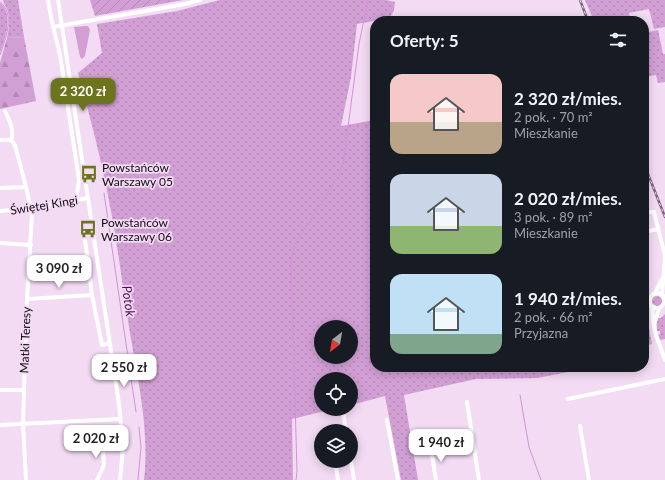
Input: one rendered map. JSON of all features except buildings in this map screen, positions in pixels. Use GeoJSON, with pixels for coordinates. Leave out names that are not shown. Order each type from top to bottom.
{"type":"FeatureCollection","features":[{"type":"Feature","properties":{"kind":"street"},"geometry":{"type":"LineString","coordinates":[[48,0],[60,55],[78,173],[79,181],[76,200]]}},
{"type":"Feature","properties":{"kind":"street"},"geometry":{"type":"LineString","coordinates":[[58,0],[120,419],[123,448],[120,480]]}},
{"type":"Feature","properties":{"kind":"street"},"geometry":{"type":"LineString","coordinates":[[53,27],[185,4],[200,0]]}},
{"type":"Feature","properties":{"kind":"street","name":"Matki Teresy"},"geometry":{"type":"LineString","coordinates":[[5,111],[13,131],[11,140],[15,145],[32,208],[27,299],[23,424],[26,480]]}},
{"type":"Feature","properties":{"kind":"street"},"geometry":{"type":"LineString","coordinates":[[0,140],[11,140]]}},
{"type":"Feature","properties":{"kind":"street"},"geometry":{"type":"LineString","coordinates":[[0,188],[26,187]]}},
{"type":"Feature","properties":{"kind":"street","name":"Świętej Kingi"},"geometry":{"type":"LineString","coordinates":[[0,211],[32,208],[88,198]]}},
{"type":"Feature","properties":{"kind":"street"},"geometry":{"type":"LineString","coordinates":[[649,212],[654,212],[664,256],[662,278],[665,303],[659,308],[654,327]]}},
{"type":"Feature","properties":{"kind":"street"},"geometry":{"type":"LineString","coordinates":[[83,223],[92,295],[102,345],[110,344]]}},
{"type":"Feature","properties":{"kind":"street"},"geometry":{"type":"LineString","coordinates":[[649,231],[658,229]]}},
{"type":"Feature","properties":{"kind":"street"},"geometry":{"type":"LineString","coordinates":[[0,244],[31,245]]}},
{"type":"Feature","properties":{"kind":"street"},"geometry":{"type":"LineString","coordinates":[[662,278],[655,293],[649,300],[652,306],[654,327],[665,360]]}},
{"type":"Feature","properties":{"kind":"street"},"geometry":{"type":"LineString","coordinates":[[655,293],[664,296]]}},
{"type":"Feature","properties":{"kind":"street"},"geometry":{"type":"LineString","coordinates":[[27,299],[92,295]]}},
{"type":"Feature","properties":{"kind":"street"},"geometry":{"type":"LineString","coordinates":[[652,306],[659,308]]}},
{"type":"Feature","properties":{"kind":"street"},"geometry":{"type":"LineString","coordinates":[[568,398],[665,379]]}},
{"type":"Feature","properties":{"kind":"street"},"geometry":{"type":"LineString","coordinates":[[0,390],[24,390]]}},
{"type":"Feature","properties":{"kind":"street"},"geometry":{"type":"LineString","coordinates":[[467,402],[479,480]]}},
{"type":"Feature","properties":{"kind":"street"},"geometry":{"type":"LineString","coordinates":[[0,425],[120,419]]}},
{"type":"Feature","properties":{"kind":"street"},"geometry":{"type":"LineString","coordinates":[[387,420],[398,480]]}},
{"type":"Feature","properties":{"kind":"street"},"geometry":{"type":"LineString","coordinates":[[580,426],[589,480]]}},
{"type":"Feature","properties":{"kind":"street"},"geometry":{"type":"LineString","coordinates":[[97,480],[104,465],[102,439]]}},
{"type":"Feature","properties":{"kind":"street"},"geometry":{"type":"LineString","coordinates":[[431,449],[436,480]]}},
{"type":"Feature","properties":{"kind":"street"},"geometry":{"type":"LineString","coordinates":[[336,468],[338,480]]}},
{"type":"Feature","properties":{"kind":"street"},"geometry":{"type":"LineString","coordinates":[[352,468],[354,480]]}},
{"type":"Feature","properties":{"kind":"green space"},"geometry":{"type":"Polygon","coordinates":[[[3,0],[18,0],[24,37],[7,38],[9,16],[3,0]]]}},
{"type":"Feature","properties":{"kind":"green space"},"geometry":{"type":"Polygon","coordinates":[[[90,0],[183,0],[95,16],[90,0]]]}},
{"type":"Feature","properties":{"kind":"green space"},"geometry":{"type":"Polygon","coordinates":[[[220,0],[386,0],[395,2],[394,10],[391,16],[370,16],[370,22],[357,24],[351,77],[341,126],[370,121],[370,372],[569,372],[537,378],[476,379],[404,395],[418,480],[401,480],[385,396],[358,403],[358,372],[314,372],[314,414],[292,419],[293,480],[144,480],[145,442],[142,403],[117,245],[101,165],[78,73],[102,53],[97,24],[177,11],[220,0]]]}},
{"type":"Feature","properties":{"kind":"green space"},"geometry":{"type":"Polygon","coordinates":[[[585,0],[665,0],[665,27],[654,29],[649,9],[629,13],[630,16],[592,16],[585,0]]]}},
{"type":"Feature","properties":{"kind":"green space"},"geometry":{"type":"Polygon","coordinates":[[[0,3],[7,13],[7,27],[0,53],[0,3]]]}},
{"type":"Feature","properties":{"kind":"green space"},"geometry":{"type":"Polygon","coordinates":[[[88,26],[90,30],[85,56],[82,59],[80,57],[74,27],[88,26]]]}},
{"type":"Feature","properties":{"kind":"green space"},"geometry":{"type":"Polygon","coordinates":[[[658,30],[663,54],[665,54],[665,82],[658,83],[656,75],[649,76],[649,32],[658,30]]]}},
{"type":"Feature","properties":{"kind":"green space"},"geometry":{"type":"Polygon","coordinates":[[[24,37],[36,101],[0,109],[0,63],[7,38],[24,37]]]}},
{"type":"Feature","properties":{"kind":"green space"},"geometry":{"type":"Polygon","coordinates":[[[655,296],[659,296],[661,297],[661,305],[655,306],[652,303],[652,299],[655,296]]]}},
{"type":"Feature","properties":{"kind":"green space"},"geometry":{"type":"Polygon","coordinates":[[[665,314],[665,339],[660,340],[658,335],[660,334],[660,331],[657,331],[657,318],[661,318],[665,314]]]}},
{"type":"Feature","properties":{"kind":"green space"},"geometry":{"type":"Polygon","coordinates":[[[649,328],[652,344],[649,345],[649,328]]]}},
{"type":"Feature","properties":{"kind":"waterway"},"geometry":{"type":"LineString","coordinates":[[296,480],[297,471],[291,262],[294,246],[339,175],[343,165],[359,44],[368,0]]}},
{"type":"Feature","properties":{"kind":"waterway"},"geometry":{"type":"LineString","coordinates":[[0,2],[5,7],[8,20],[8,27],[0,55]]}},
{"type":"Feature","properties":{"kind":"waterway","name":"Potok"},"geometry":{"type":"LineString","coordinates":[[104,193],[136,412]]}},
{"type":"Feature","properties":{"kind":"waterway"},"geometry":{"type":"LineString","coordinates":[[520,395],[529,447],[541,480]]}},
{"type":"Feature","properties":{"kind":"waterway","name":"Potok"},"geometry":{"type":"LineString","coordinates":[[138,480],[141,447],[139,427]]}},
{"type":"Feature","properties":{"kind":"railway"},"geometry":{"type":"LineString","coordinates":[[580,0],[586,16]]}},
{"type":"Feature","properties":{"kind":"railway"},"geometry":{"type":"LineString","coordinates":[[649,177],[665,217]]}},
{"type":"Feature","properties":{"kind":"place","name":"Powstańców Warszawy 05"},"geometry":{"type":"Point","coordinates":[89,174]}},
{"type":"Feature","properties":{"kind":"place","name":"Powstańców Warszawy 06"},"geometry":{"type":"Point","coordinates":[88,229]}}]}
